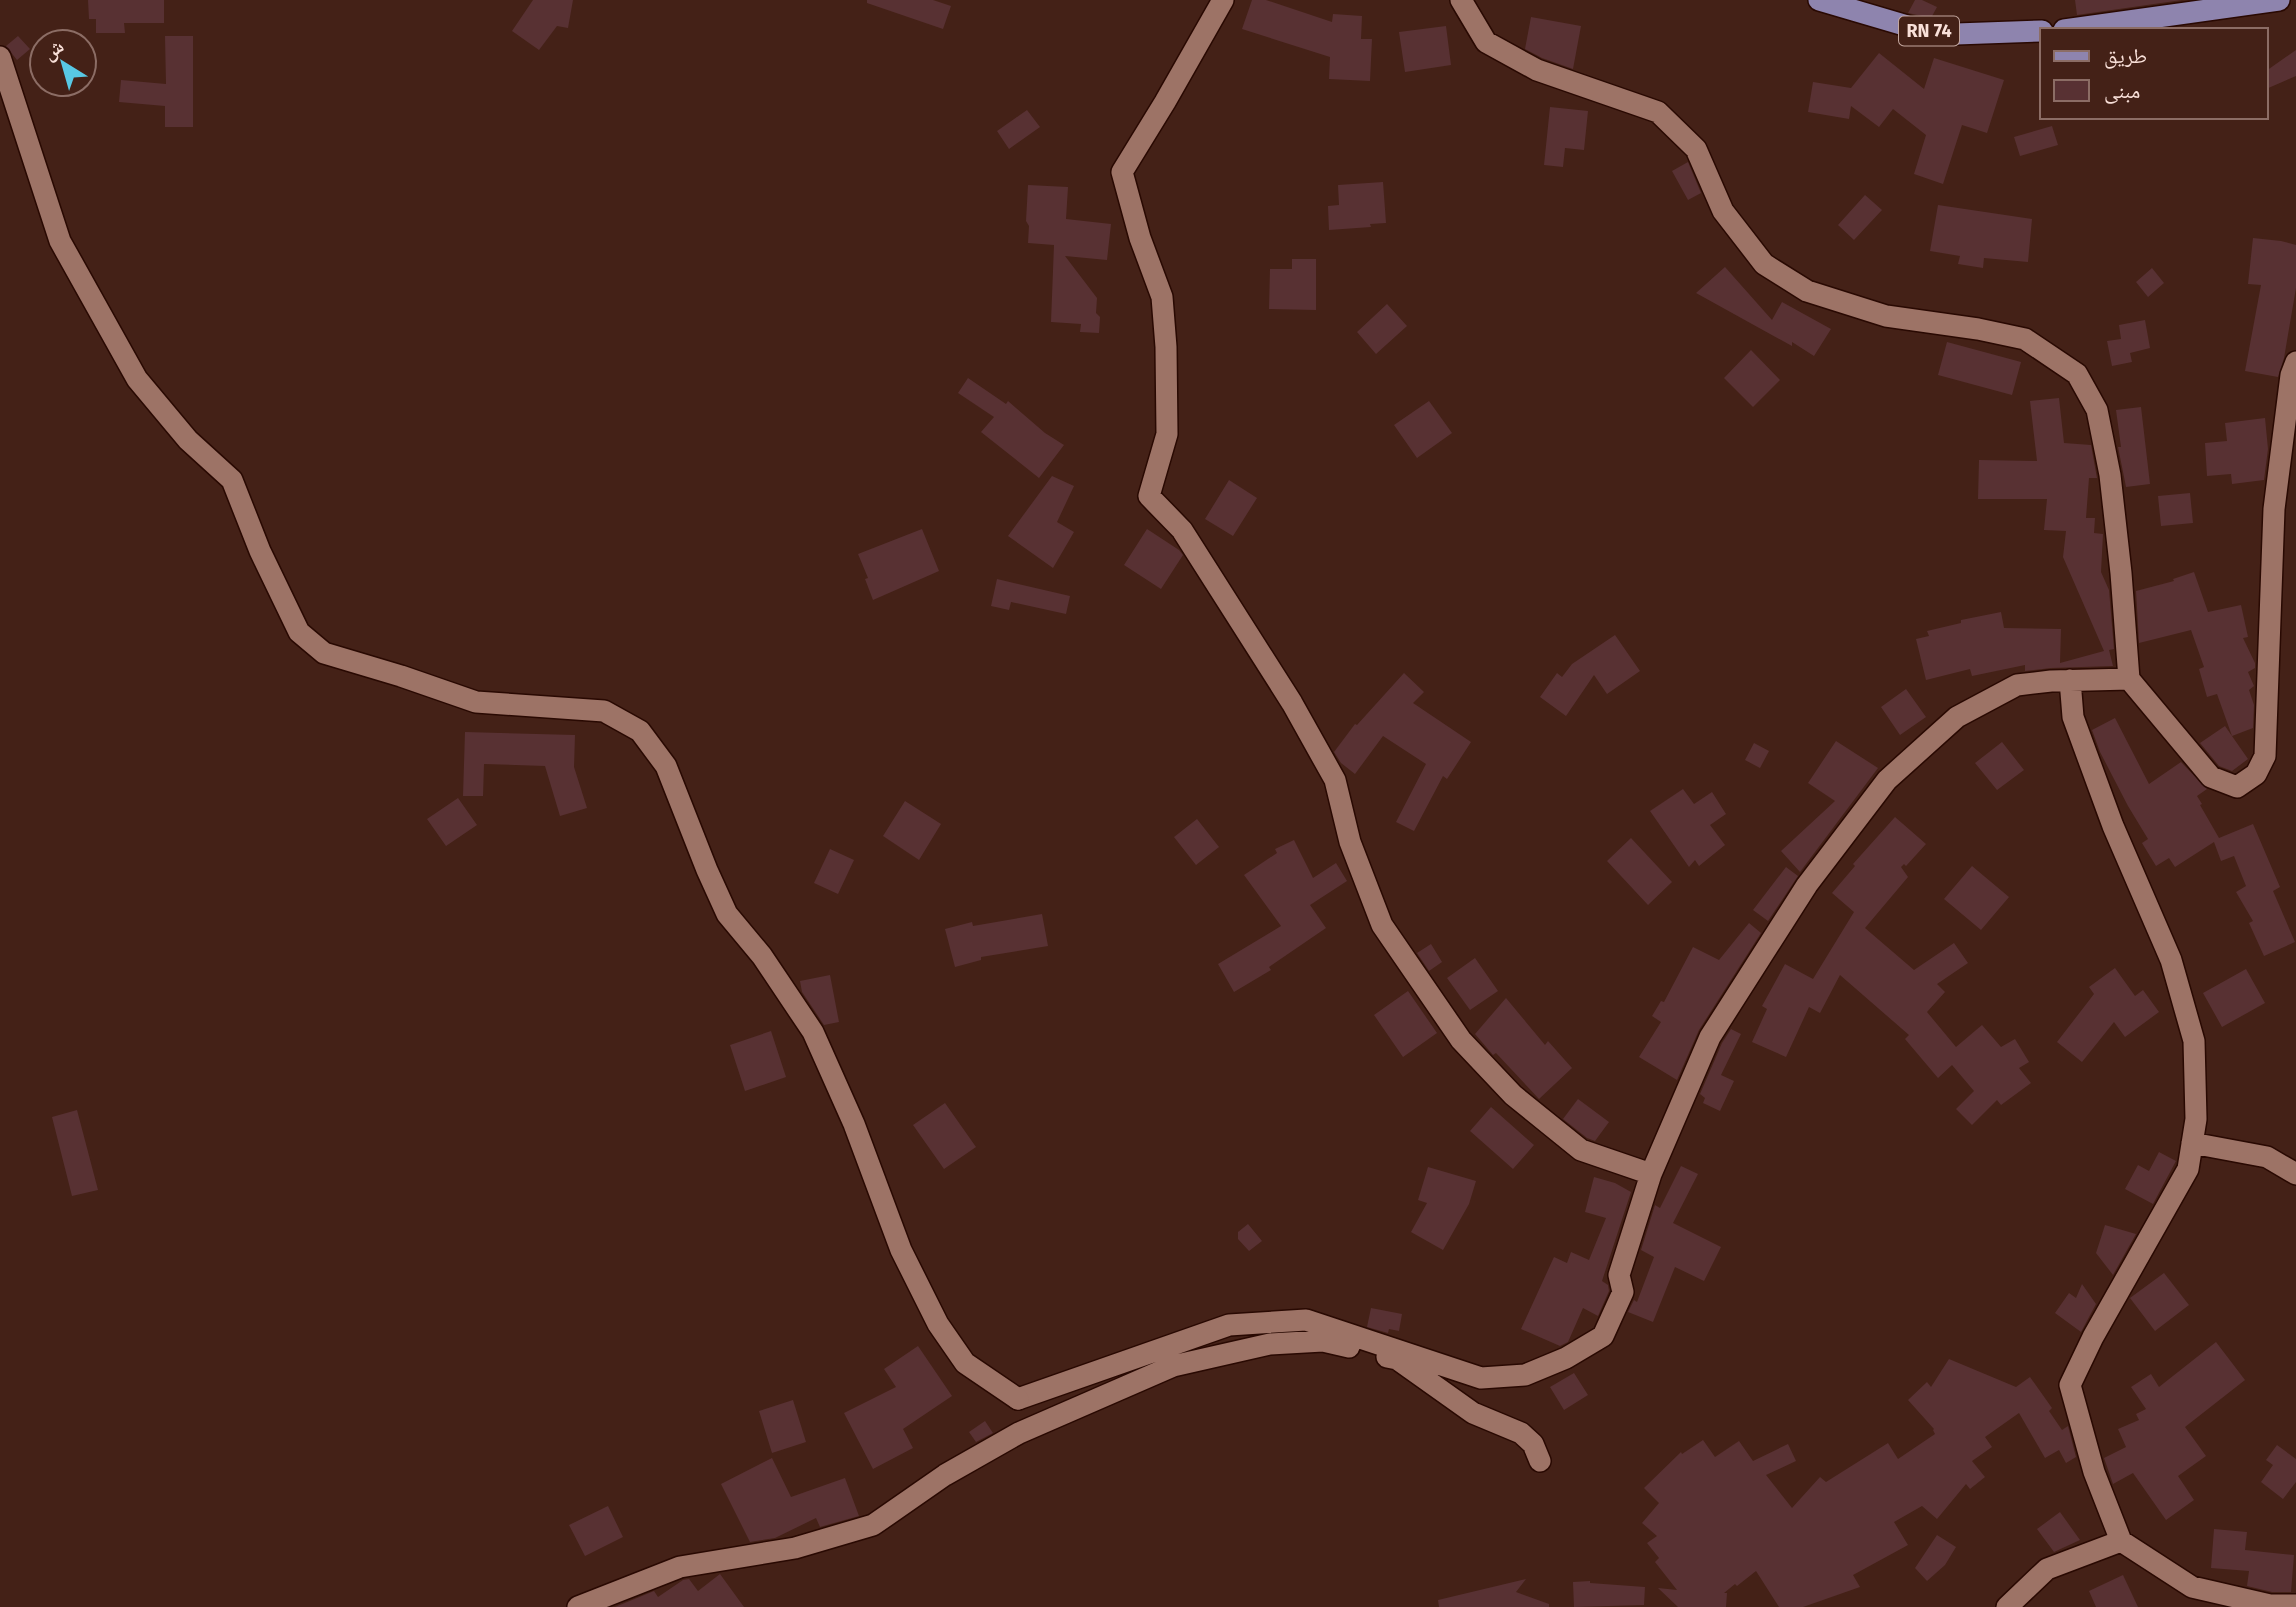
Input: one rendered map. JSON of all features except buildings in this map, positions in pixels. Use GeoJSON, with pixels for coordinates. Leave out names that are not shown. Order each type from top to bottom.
{"type":"FeatureCollection","features":[{"type":"Feature","properties":{"kind":"main road","name":"RN 74"},"geometry":{"type":"LineString","coordinates":[[1819,0],[1921,30],[1956,34],[2040,31]]}},
{"type":"Feature","properties":{"kind":"main road"},"geometry":{"type":"LineString","coordinates":[[2078,28],[2279,0]]}},
{"type":"Feature","properties":{"kind":"street"},"geometry":{"type":"LineString","coordinates":[[1223,0],[1122,172],[1140,238],[1161,297],[1166,347],[1167,433],[1149,496],[1182,530],[1292,703],[1335,780],[1350,842],[1382,925],[1461,1040],[1513,1095],[1581,1150],[1651,1174]]}},
{"type":"Feature","properties":{"kind":"street"},"geometry":{"type":"LineString","coordinates":[[1461,0],[1486,42],[1537,70],[1658,112],[1696,149],[1723,211],[1764,264],[1807,291],[1886,316],[1978,329],[2025,339],[2077,374],[2097,410],[2110,475],[2129,679],[2211,777],[2237,787],[2256,774],[2265,756],[2274,509],[2291,375],[2296,362]]}},
{"type":"Feature","properties":{"kind":"street"},"geometry":{"type":"LineString","coordinates":[[0,57],[60,242],[137,379],[188,440],[232,480],[260,551],[299,632],[324,653],[476,702],[604,711],[639,731],[666,766],[727,914],[762,956],[813,1032],[854,1124],[901,1250],[938,1324],[965,1363],[1018,1399],[1229,1325],[1307,1320],[1481,1378],[1525,1375],[1566,1358],[1603,1336],[1623,1292],[1619,1275],[1651,1174],[1710,1037],[1807,885],[1886,780],[1956,717],[2017,685],[2070,680],[2129,679]]}},
{"type":"Feature","properties":{"kind":"street"},"geometry":{"type":"LineString","coordinates":[[2070,680],[2073,717],[2113,826],[2171,960],[2194,1041],[2196,1119],[2188,1169],[2093,1337],[2070,1385],[2094,1472],[2121,1541],[2192,1587],[2270,1605],[2296,1605]]}},
{"type":"Feature","properties":{"kind":"street"},"geometry":{"type":"LineString","coordinates":[[2192,1143],[2267,1157],[2296,1174]]}},
{"type":"Feature","properties":{"kind":"street"},"geometry":{"type":"LineString","coordinates":[[578,1607],[680,1567],[795,1548],[873,1525],[945,1475],[1019,1433],[1173,1366],[1270,1344],[1323,1341],[1397,1359],[1473,1413],[1521,1433],[1533,1444],[1540,1461]]}},
{"type":"Feature","properties":{"kind":"street"},"geometry":{"type":"LineString","coordinates":[[2007,1607],[2047,1569],[2121,1541]]}}]}
